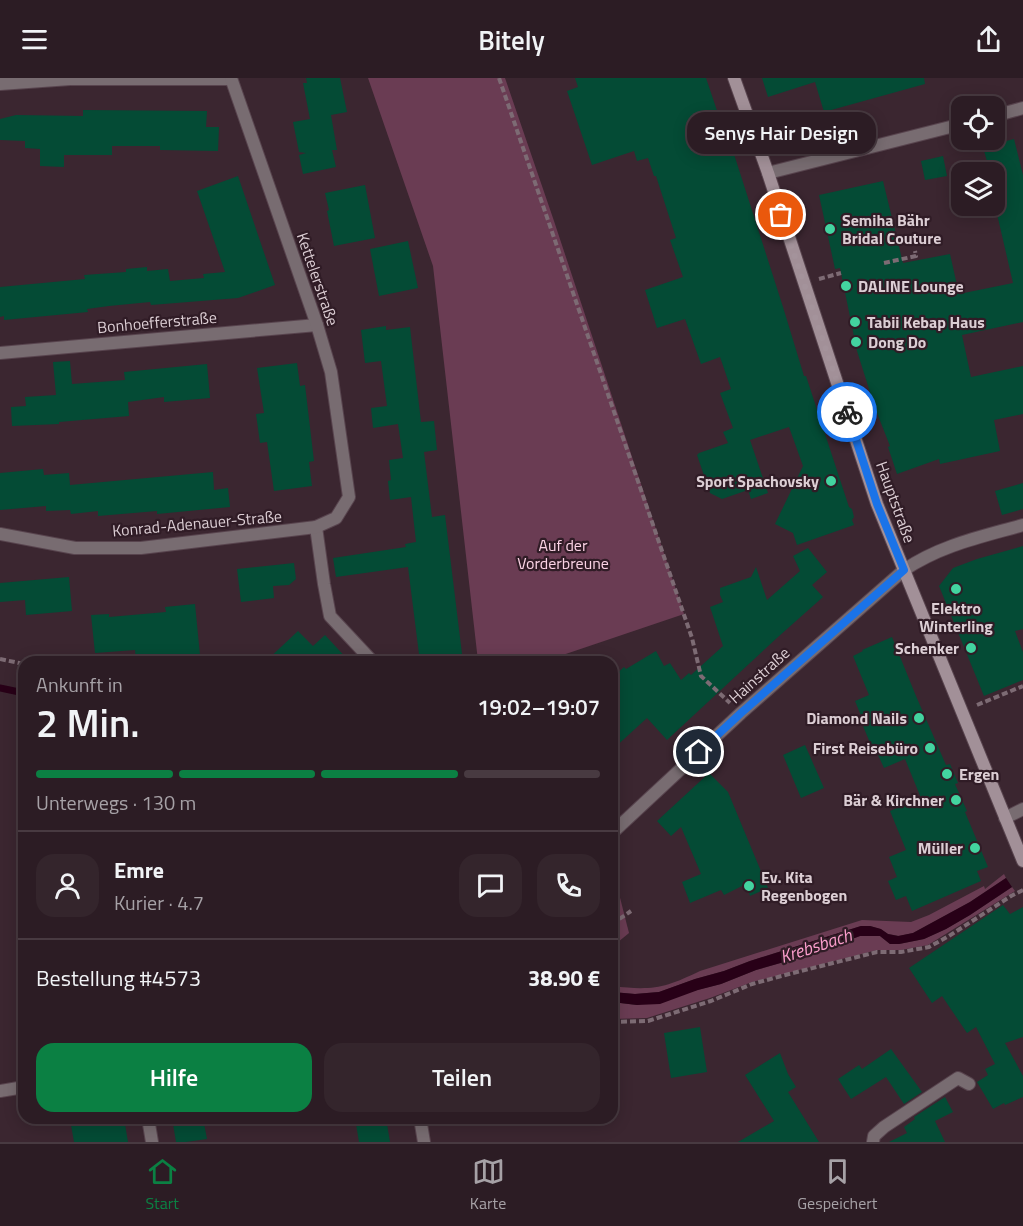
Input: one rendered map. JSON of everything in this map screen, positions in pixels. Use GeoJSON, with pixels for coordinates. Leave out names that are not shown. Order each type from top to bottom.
{"type":"FeatureCollection","features":[{"type":"Feature","properties":{"kind":"main road","name":"Hauptstraße"},"geometry":{"type":"LineString","coordinates":[[734,78],[768,173],[877,504],[1020,856]]}},
{"type":"Feature","properties":{"kind":"street"},"geometry":{"type":"LineString","coordinates":[[0,84],[70,79],[231,78]]}},
{"type":"Feature","properties":{"kind":"street","name":"Kettelerstraße"},"geometry":{"type":"LineString","coordinates":[[231,78],[317,325],[331,372],[349,497]]}},
{"type":"Feature","properties":{"kind":"street"},"geometry":{"type":"LineString","coordinates":[[1005,113],[1023,108]]}},
{"type":"Feature","properties":{"kind":"street"},"geometry":{"type":"LineString","coordinates":[[768,173],[951,127]]}},
{"type":"Feature","properties":{"kind":"street","name":"Bonhoefferstraße"},"geometry":{"type":"LineString","coordinates":[[0,352],[317,325]]}},
{"type":"Feature","properties":{"kind":"street","name":"Konrad-Adenauer-Straße"},"geometry":{"type":"LineString","coordinates":[[0,534],[75,548],[141,548],[316,528],[336,518],[349,497]]}},
{"type":"Feature","properties":{"kind":"street","name":"Hainstraße"},"geometry":{"type":"LineString","coordinates":[[618,827],[741,713],[904,570],[939,550],[1023,525]]}},
{"type":"Feature","properties":{"kind":"street"},"geometry":{"type":"LineString","coordinates":[[316,528],[330,616],[368,656]]}},
{"type":"Feature","properties":{"kind":"street"},"geometry":{"type":"LineString","coordinates":[[1005,818],[1023,809]]}},
{"type":"Feature","properties":{"kind":"street"},"geometry":{"type":"LineString","coordinates":[[873,1142],[874,1136],[884,1127],[958,1078],[969,1084]]}},
{"type":"Feature","properties":{"kind":"street"},"geometry":{"type":"LineString","coordinates":[[0,1091],[18,1088]]}},
{"type":"Feature","properties":{"kind":"street"},"geometry":{"type":"LineString","coordinates":[[149,1124],[152,1142]]}},
{"type":"Feature","properties":{"kind":"street"},"geometry":{"type":"LineString","coordinates":[[421,1124],[424,1142]]}},
{"type":"Feature","properties":{"kind":"path"},"geometry":{"type":"LineString","coordinates":[[499,78],[688,626],[701,676],[741,713]]}},
{"type":"Feature","properties":{"kind":"path"},"geometry":{"type":"LineString","coordinates":[[884,263],[916,256],[915,251]]}},
{"type":"Feature","properties":{"kind":"path"},"geometry":{"type":"LineString","coordinates":[[0,659],[18,663]]}},
{"type":"Feature","properties":{"kind":"path"},"geometry":{"type":"LineString","coordinates":[[963,712],[1023,686]]}},
{"type":"Feature","properties":{"kind":"path"},"geometry":{"type":"LineString","coordinates":[[618,1022],[648,1021],[711,1001],[752,984],[878,952],[901,952],[929,947],[1023,890]]}},
{"type":"Feature","properties":{"kind":"path"},"geometry":{"type":"LineString","coordinates":[[618,920],[631,911]]}},
{"type":"Feature","properties":{"kind":"green space","name":"Auf der Vorderbreune"},"geometry":{"type":"Polygon","coordinates":[[[368,78],[505,78],[684,614],[560,656],[477,656],[433,266],[368,78]]]}},
{"type":"Feature","properties":{"kind":"green space"},"geometry":{"type":"Polygon","coordinates":[[[1004,874],[1006,878],[970,902],[913,933],[899,936],[870,926],[861,926],[659,992],[618,993],[618,986],[648,988],[667,985],[700,971],[862,920],[911,922],[984,886],[985,889],[1004,874]]]}},
{"type":"Feature","properties":{"kind":"green space"},"geometry":{"type":"Polygon","coordinates":[[[1012,887],[1015,891],[928,945],[901,950],[877,950],[752,982],[647,1018],[618,1019],[618,1003],[637,1005],[721,984],[756,970],[812,954],[860,936],[880,936],[890,944],[924,939],[970,915],[1012,887]]]}},
{"type":"Feature","properties":{"kind":"green space"},"geometry":{"type":"Polygon","coordinates":[[[618,890],[629,933],[618,942],[618,890]]]}},
{"type":"Feature","properties":{"kind":"water"},"geometry":{"type":"Polygon","coordinates":[[[1006,878],[1012,887],[970,915],[924,939],[890,944],[880,936],[860,936],[660,1004],[618,1003],[618,993],[659,992],[861,926],[870,926],[898,936],[913,933],[970,902],[1006,878]]]}},
{"type":"Feature","properties":{"kind":"building"},"geometry":{"type":"Polygon","coordinates":[[[306,78],[340,78],[347,112],[331,115],[337,150],[332,150],[336,167],[303,174],[299,155],[306,153],[299,152],[293,122],[310,119],[303,83],[307,83],[306,78]]]}},
{"type":"Feature","properties":{"kind":"building"},"geometry":{"type":"Polygon","coordinates":[[[575,78],[706,78],[731,152],[733,151],[804,376],[806,376],[849,507],[852,509],[854,525],[797,545],[793,533],[775,524],[803,466],[789,427],[750,440],[768,493],[751,499],[748,490],[722,499],[710,493],[697,455],[728,443],[723,432],[733,428],[720,393],[731,389],[720,357],[701,364],[685,319],[657,328],[645,290],[683,277],[670,240],[676,238],[656,176],[654,176],[648,158],[637,161],[634,151],[592,165],[567,91],[578,87],[575,78]]]}},
{"type":"Feature","properties":{"kind":"building"},"geometry":{"type":"Polygon","coordinates":[[[762,78],[924,78],[925,84],[824,112],[815,82],[768,97],[762,78]]]}},
{"type":"Feature","properties":{"kind":"building"},"geometry":{"type":"Polygon","coordinates":[[[83,110],[207,111],[206,127],[219,127],[218,151],[160,150],[160,146],[112,146],[112,155],[64,155],[64,167],[40,166],[40,149],[25,148],[25,141],[0,140],[0,119],[16,115],[83,116],[83,110]]]}},
{"type":"Feature","properties":{"kind":"building"},"geometry":{"type":"Polygon","coordinates":[[[1014,139],[1023,175],[1023,322],[962,335],[971,377],[1023,366],[1023,414],[994,420],[1000,451],[940,464],[939,459],[897,474],[888,447],[890,446],[857,351],[840,268],[835,269],[819,195],[883,181],[903,263],[950,254],[959,294],[1013,283],[997,216],[1005,216],[1005,162],[987,162],[984,150],[1005,150],[1005,141],[1014,139]]]}},
{"type":"Feature","properties":{"kind":"building"},"geometry":{"type":"Polygon","coordinates":[[[943,156],[947,176],[925,180],[921,161],[943,156]]]}},
{"type":"Feature","properties":{"kind":"building"},"geometry":{"type":"Polygon","coordinates":[[[238,176],[275,285],[238,298],[151,305],[150,302],[87,309],[88,312],[4,320],[4,316],[0,317],[0,287],[85,279],[84,275],[126,272],[126,269],[147,267],[147,271],[168,269],[170,281],[204,278],[203,274],[225,272],[197,191],[238,176]]]}},
{"type":"Feature","properties":{"kind":"building"},"geometry":{"type":"Polygon","coordinates":[[[365,185],[375,238],[334,246],[325,193],[365,185]]]}},
{"type":"Feature","properties":{"kind":"building"},"geometry":{"type":"Polygon","coordinates":[[[408,241],[418,288],[379,296],[370,249],[408,241]]]}},
{"type":"Feature","properties":{"kind":"building"},"geometry":{"type":"Polygon","coordinates":[[[386,326],[386,330],[410,327],[421,422],[434,421],[437,450],[424,452],[432,517],[445,515],[462,656],[419,656],[408,567],[336,577],[333,558],[406,547],[405,544],[416,542],[411,497],[390,500],[389,460],[403,458],[398,424],[373,428],[371,408],[387,406],[381,361],[365,363],[361,330],[386,326]]]}},
{"type":"Feature","properties":{"kind":"building"},"geometry":{"type":"Polygon","coordinates":[[[70,361],[72,384],[125,380],[124,372],[207,364],[210,398],[164,402],[164,397],[128,402],[129,416],[59,422],[59,424],[12,426],[11,407],[26,406],[25,397],[56,395],[53,362],[70,361]]]}},
{"type":"Feature","properties":{"kind":"building"},"geometry":{"type":"Polygon","coordinates":[[[297,363],[300,386],[305,385],[314,461],[309,462],[312,486],[274,491],[267,442],[260,443],[256,414],[264,413],[257,368],[297,363]]]}},
{"type":"Feature","properties":{"kind":"building"},"geometry":{"type":"Polygon","coordinates":[[[43,469],[44,475],[69,473],[70,485],[213,472],[214,490],[228,488],[230,507],[157,514],[157,511],[98,516],[98,511],[71,514],[70,510],[46,511],[46,506],[0,510],[0,473],[43,469]]]}},
{"type":"Feature","properties":{"kind":"building"},"geometry":{"type":"Polygon","coordinates":[[[1023,483],[1023,509],[1002,515],[995,491],[1023,483]]]}},
{"type":"Feature","properties":{"kind":"building"},"geometry":{"type":"Polygon","coordinates":[[[1023,546],[1023,629],[1015,631],[1023,652],[1023,680],[984,696],[939,586],[953,568],[1023,546]]]}},
{"type":"Feature","properties":{"kind":"building"},"geometry":{"type":"Polygon","coordinates":[[[808,548],[827,572],[812,585],[823,597],[667,740],[647,718],[618,745],[618,672],[624,667],[626,669],[656,651],[664,666],[670,663],[681,680],[689,673],[691,675],[723,646],[710,607],[723,602],[720,588],[751,577],[756,567],[767,600],[800,571],[793,556],[808,548]]]}},
{"type":"Feature","properties":{"kind":"building"},"geometry":{"type":"Polygon","coordinates":[[[294,563],[296,579],[289,585],[273,586],[274,598],[241,602],[237,569],[294,563]]]}},
{"type":"Feature","properties":{"kind":"building"},"geometry":{"type":"Polygon","coordinates":[[[69,577],[72,611],[26,615],[25,600],[0,602],[0,583],[69,577]]]}},
{"type":"Feature","properties":{"kind":"building"},"geometry":{"type":"Polygon","coordinates":[[[195,604],[200,655],[136,656],[135,650],[95,653],[91,615],[109,614],[109,617],[166,612],[165,607],[195,604]]]}},
{"type":"Feature","properties":{"kind":"building"},"geometry":{"type":"Polygon","coordinates":[[[298,631],[313,646],[325,635],[344,656],[271,656],[298,631]]]}},
{"type":"Feature","properties":{"kind":"building"},"geometry":{"type":"Polygon","coordinates":[[[892,637],[946,765],[950,764],[958,783],[955,784],[988,867],[977,871],[981,881],[912,911],[906,896],[896,900],[888,881],[897,877],[889,857],[906,850],[890,811],[921,798],[905,759],[884,768],[873,744],[871,745],[855,701],[869,695],[853,656],[892,637]]]}},
{"type":"Feature","properties":{"kind":"building"},"geometry":{"type":"Polygon","coordinates":[[[805,745],[824,788],[801,798],[783,755],[805,745]]]}},
{"type":"Feature","properties":{"kind":"building"},"geometry":{"type":"Polygon","coordinates":[[[709,773],[728,792],[768,888],[750,896],[746,884],[724,895],[721,890],[690,903],[682,882],[701,874],[681,827],[671,836],[657,821],[709,773]]]}},
{"type":"Feature","properties":{"kind":"building"},"geometry":{"type":"Polygon","coordinates":[[[1003,905],[1010,914],[1023,907],[1023,1037],[1005,1043],[1023,1076],[1023,1097],[993,1109],[977,1082],[988,1075],[985,1069],[995,1064],[976,1027],[967,1033],[942,996],[932,1003],[909,968],[1003,905]]]}},
{"type":"Feature","properties":{"kind":"building"},"geometry":{"type":"Polygon","coordinates":[[[700,1027],[707,1072],[671,1078],[664,1033],[700,1027]]]}},
{"type":"Feature","properties":{"kind":"building"},"geometry":{"type":"Polygon","coordinates":[[[891,1049],[922,1092],[904,1104],[886,1077],[851,1099],[838,1079],[859,1065],[862,1069],[891,1049]]]}},
{"type":"Feature","properties":{"kind":"building"},"geometry":{"type":"Polygon","coordinates":[[[780,1053],[796,1087],[788,1092],[819,1142],[738,1142],[774,1121],[745,1075],[780,1053]]]}},
{"type":"Feature","properties":{"kind":"building"},"geometry":{"type":"Polygon","coordinates":[[[945,1097],[953,1112],[935,1121],[945,1142],[889,1142],[907,1133],[904,1127],[915,1119],[914,1117],[945,1097]]]}},
{"type":"Feature","properties":{"kind":"building"},"geometry":{"type":"Polygon","coordinates":[[[125,1124],[128,1142],[74,1142],[71,1125],[125,1124]]]}},
{"type":"Feature","properties":{"kind":"building"},"geometry":{"type":"Polygon","coordinates":[[[173,1124],[204,1124],[207,1139],[176,1142],[173,1124]]]}},
{"type":"Feature","properties":{"kind":"building"},"geometry":{"type":"Polygon","coordinates":[[[356,1124],[387,1124],[390,1142],[359,1142],[356,1124]]]}},
{"type":"Feature","properties":{"kind":"waterway","name":"Krebsbach"},"geometry":{"type":"LineString","coordinates":[[0,688],[18,692]]}},
{"type":"Feature","properties":{"kind":"way so far"},"geometry":{"type":"LineString","coordinates":[[781,215],[847,412]]}},
{"type":"Feature","properties":{"kind":"place","name":"Senys Hair Design"},"geometry":{"type":"Point","coordinates":[781,215]}},
{"type":"Feature","properties":{"kind":"place","name":"Semiha Bähr Bridal Couture"},"geometry":{"type":"Point","coordinates":[830,229]}},
{"type":"Feature","properties":{"kind":"place","name":"DALINE Lounge"},"geometry":{"type":"Point","coordinates":[846,286]}},
{"type":"Feature","properties":{"kind":"place","name":"Tabii Kebap Haus"},"geometry":{"type":"Point","coordinates":[855,322]}},
{"type":"Feature","properties":{"kind":"place","name":"Dong Do"},"geometry":{"type":"Point","coordinates":[856,342]}},
{"type":"Feature","properties":{"kind":"place","name":"Sport Spachovsky"},"geometry":{"type":"Point","coordinates":[831,481]}},
{"type":"Feature","properties":{"kind":"place","name":"Elektro Winterling"},"geometry":{"type":"Point","coordinates":[956,589]}},
{"type":"Feature","properties":{"kind":"place","name":"Schenker"},"geometry":{"type":"Point","coordinates":[971,648]}},
{"type":"Feature","properties":{"kind":"place","name":"Diamond Nails"},"geometry":{"type":"Point","coordinates":[919,718]}},
{"type":"Feature","properties":{"kind":"place","name":"First Reisebüro"},"geometry":{"type":"Point","coordinates":[930,748]}},
{"type":"Feature","properties":{"kind":"place","name":"Ergen"},"geometry":{"type":"Point","coordinates":[947,774]}},
{"type":"Feature","properties":{"kind":"place","name":"Bär & Kirchner"},"geometry":{"type":"Point","coordinates":[956,800]}},
{"type":"Feature","properties":{"kind":"place","name":"Müller"},"geometry":{"type":"Point","coordinates":[975,848]}},
{"type":"Feature","properties":{"kind":"place","name":"Ev. Kita Regenbogen"},"geometry":{"type":"Point","coordinates":[749,886]}},
{"type":"Feature","properties":{"kind":"route"},"geometry":{"type":"LineString","coordinates":[[699,752],[904,570],[877,504],[847,412]]}}]}
